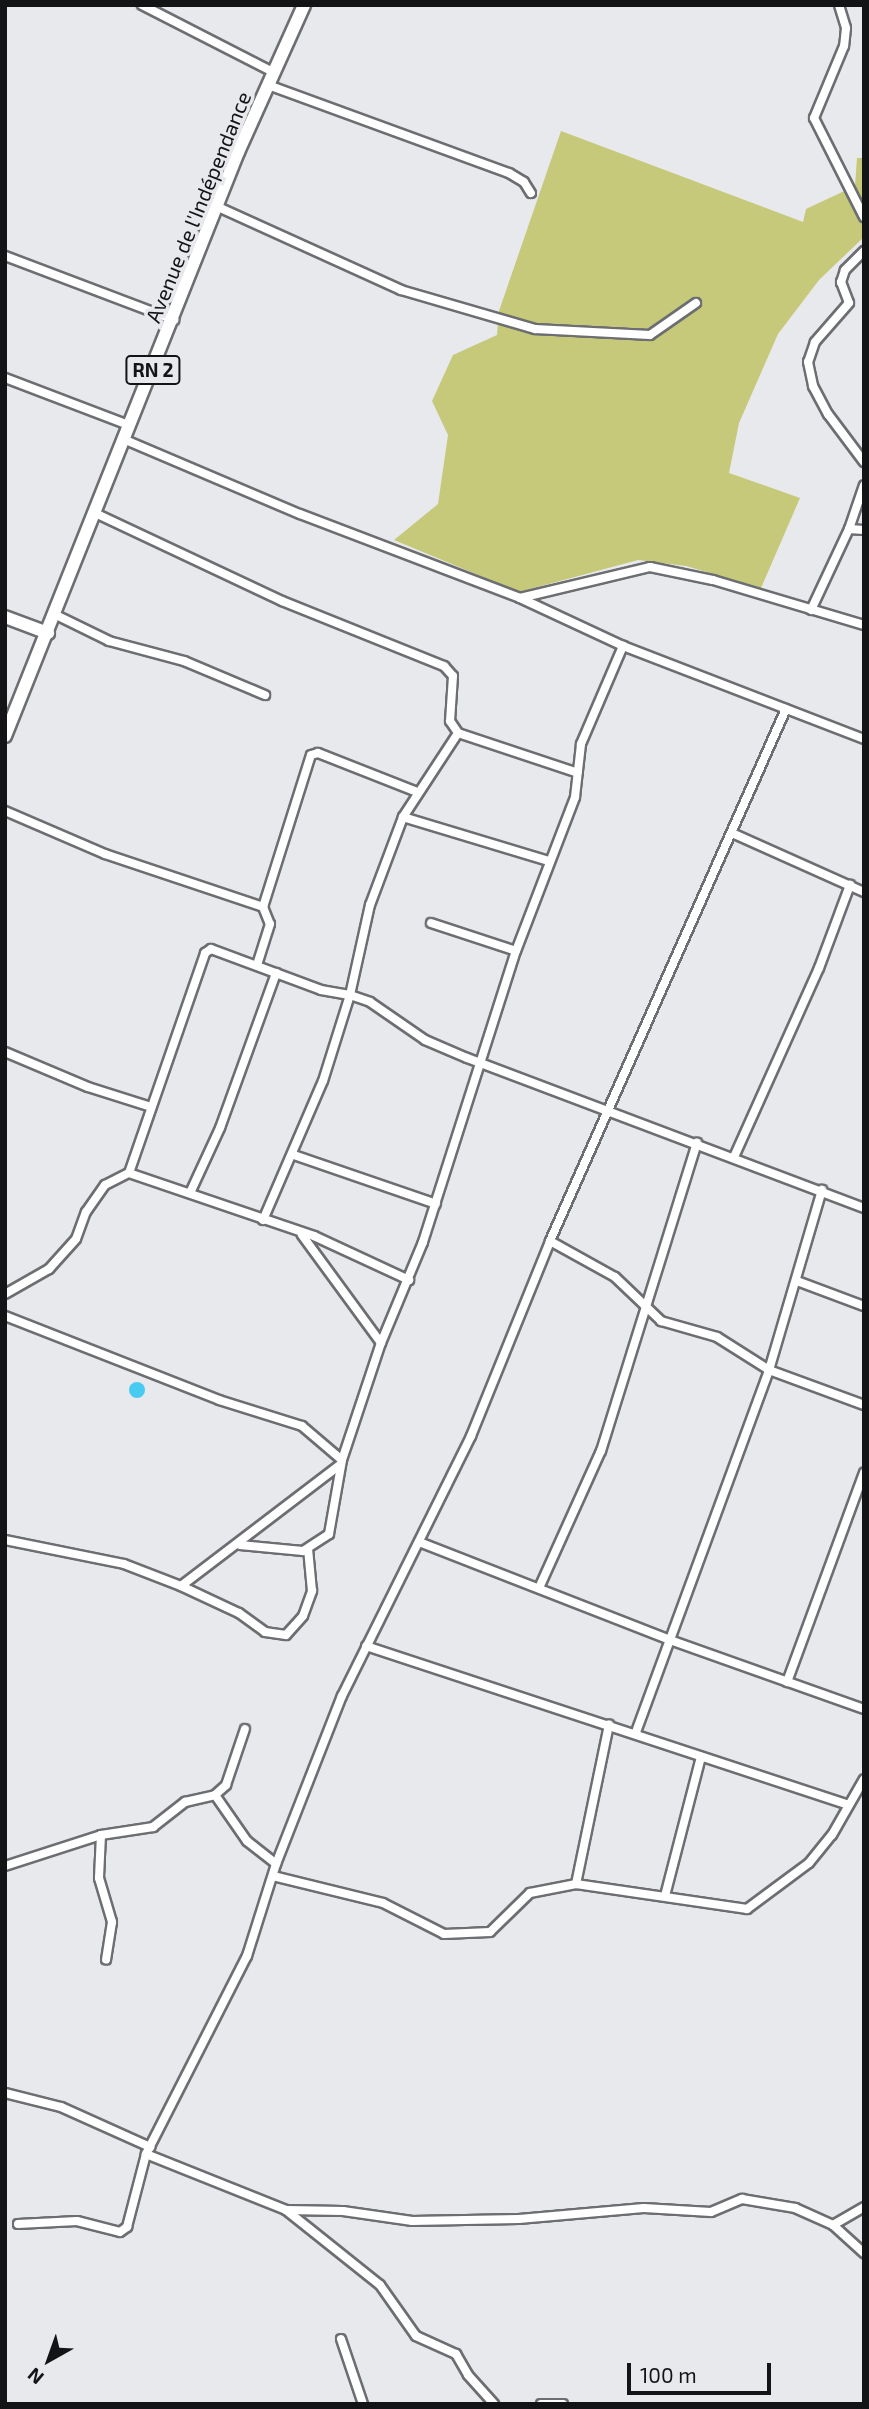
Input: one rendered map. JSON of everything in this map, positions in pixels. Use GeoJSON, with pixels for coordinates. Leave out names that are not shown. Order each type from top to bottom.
{"type":"FeatureCollection","features":[{"type":"Feature","properties":{"kind":"main road","name":"Avenue de l'Indépendance"},"geometry":{"type":"LineString","coordinates":[[5,736],[56,615],[123,439],[174,320],[216,206],[303,5]]}},
{"type":"Feature","properties":{"kind":"main road"},"geometry":{"type":"LineString","coordinates":[[5,617],[48,633]]}},
{"type":"Feature","properties":{"kind":"street"},"geometry":{"type":"LineString","coordinates":[[142,5],[273,72]]}},
{"type":"Feature","properties":{"kind":"street"},"geometry":{"type":"LineString","coordinates":[[839,5],[846,28],[844,46],[814,118],[864,217]]}},
{"type":"Feature","properties":{"kind":"street"},"geometry":{"type":"LineString","coordinates":[[268,85],[509,173],[524,182],[531,193]]}},
{"type":"Feature","properties":{"kind":"street"},"geometry":{"type":"LineString","coordinates":[[216,206],[401,290],[535,329],[650,334],[696,303]]}},
{"type":"Feature","properties":{"kind":"street"},"geometry":{"type":"LineString","coordinates":[[864,250],[845,270],[841,282],[849,303],[815,342],[808,362],[813,386],[828,414],[864,461]]}},
{"type":"Feature","properties":{"kind":"street"},"geometry":{"type":"LineString","coordinates":[[5,256],[174,320]]}},
{"type":"Feature","properties":{"kind":"street"},"geometry":{"type":"LineString","coordinates":[[5,378],[129,425]]}},
{"type":"Feature","properties":{"kind":"street"},"geometry":{"type":"LineString","coordinates":[[123,439],[300,514],[520,598],[623,646],[864,739]]}},
{"type":"Feature","properties":{"kind":"street"},"geometry":{"type":"LineString","coordinates":[[811,610],[849,529],[864,485]]}},
{"type":"Feature","properties":{"kind":"street"},"geometry":{"type":"LineString","coordinates":[[95,513],[282,601],[444,666],[453,676],[450,721],[458,733],[578,773]]}},
{"type":"Feature","properties":{"kind":"street"},"geometry":{"type":"LineString","coordinates":[[849,529],[864,530]]}},
{"type":"Feature","properties":{"kind":"street"},"geometry":{"type":"LineString","coordinates":[[520,598],[650,568],[713,580],[864,625]]}},
{"type":"Feature","properties":{"kind":"street"},"geometry":{"type":"LineString","coordinates":[[56,615],[109,641],[184,661],[265,695]]}},
{"type":"Feature","properties":{"kind":"street"},"geometry":{"type":"LineString","coordinates":[[240,1545],[308,1549],[329,1534],[341,1462],[381,1343],[409,1280],[436,1204],[479,1061],[516,951],[575,797],[581,744],[623,646]]}},
{"type":"Feature","properties":{"kind":"street"},"geometry":{"type":"LineString","coordinates":[[18,2224],[77,2221],[120,2232],[127,2227],[148,2151],[240,1971],[276,1864],[366,1646],[471,1436],[550,1241],[786,709]]}},
{"type":"Feature","properties":{"kind":"street"},"geometry":{"type":"LineString","coordinates":[[263,1220],[294,1155],[350,995],[370,905],[403,817],[458,733]]}},
{"type":"Feature","properties":{"kind":"street"},"geometry":{"type":"LineString","coordinates":[[257,965],[270,924],[263,907],[311,755],[318,753],[417,792]]}},
{"type":"Feature","properties":{"kind":"street"},"geometry":{"type":"LineString","coordinates":[[5,811],[105,854],[263,907]]}},
{"type":"Feature","properties":{"kind":"street"},"geometry":{"type":"LineString","coordinates":[[403,817],[549,862]]}},
{"type":"Feature","properties":{"kind":"street"},"geometry":{"type":"LineString","coordinates":[[732,833],[864,892]]}},
{"type":"Feature","properties":{"kind":"street"},"geometry":{"type":"LineString","coordinates":[[734,1157],[819,968],[850,885]]}},
{"type":"Feature","properties":{"kind":"street"},"geometry":{"type":"LineString","coordinates":[[431,923],[516,951]]}},
{"type":"Feature","properties":{"kind":"street"},"geometry":{"type":"LineString","coordinates":[[129,1173],[148,1105],[205,953],[211,949],[321,990],[370,1002],[425,1040],[864,1208]]}},
{"type":"Feature","properties":{"kind":"street"},"geometry":{"type":"LineString","coordinates":[[190,1193],[219,1128],[276,973]]}},
{"type":"Feature","properties":{"kind":"street"},"geometry":{"type":"LineString","coordinates":[[5,1052],[88,1087],[148,1105]]}},
{"type":"Feature","properties":{"kind":"street"},"geometry":{"type":"LineString","coordinates":[[538,1588],[564,1542],[601,1451],[697,1143]]}},
{"type":"Feature","properties":{"kind":"street"},"geometry":{"type":"LineString","coordinates":[[294,1155],[436,1204]]}},
{"type":"Feature","properties":{"kind":"street"},"geometry":{"type":"LineString","coordinates":[[5,1294],[49,1269],[81,1230],[86,1212],[105,1185],[129,1173],[302,1235],[314,1236],[409,1280]]}},
{"type":"Feature","properties":{"kind":"street"},"geometry":{"type":"LineString","coordinates":[[636,1732],[769,1370],[797,1281],[821,1190]]}},
{"type":"Feature","properties":{"kind":"street"},"geometry":{"type":"LineString","coordinates":[[302,1235],[381,1343]]}},
{"type":"Feature","properties":{"kind":"street"},"geometry":{"type":"LineString","coordinates":[[550,1241],[615,1277],[661,1321],[717,1337],[769,1370],[864,1405]]}},
{"type":"Feature","properties":{"kind":"street"},"geometry":{"type":"LineString","coordinates":[[797,1281],[864,1306]]}},
{"type":"Feature","properties":{"kind":"street"},"geometry":{"type":"LineString","coordinates":[[5,1315],[219,1400],[302,1426],[341,1462]]}},
{"type":"Feature","properties":{"kind":"street"},"geometry":{"type":"LineString","coordinates":[[181,1586],[240,1545],[341,1462]]}},
{"type":"Feature","properties":{"kind":"street"},"geometry":{"type":"LineString","coordinates":[[787,1682],[864,1473]]}},
{"type":"Feature","properties":{"kind":"street"},"geometry":{"type":"LineString","coordinates":[[320,1481],[337,1485]]}},
{"type":"Feature","properties":{"kind":"street"},"geometry":{"type":"LineString","coordinates":[[5,1540],[124,1563],[239,1613],[265,1632],[286,1635],[303,1616],[312,1591],[308,1549]]}},
{"type":"Feature","properties":{"kind":"street"},"geometry":{"type":"LineString","coordinates":[[419,1542],[670,1640],[864,1709]]}},
{"type":"Feature","properties":{"kind":"street"},"geometry":{"type":"LineString","coordinates":[[366,1646],[636,1732],[701,1757],[849,1805]]}},
{"type":"Feature","properties":{"kind":"street"},"geometry":{"type":"LineString","coordinates":[[576,1884],[609,1724]]}},
{"type":"Feature","properties":{"kind":"street"},"geometry":{"type":"LineString","coordinates":[[5,1866],[101,1835],[152,1827],[185,1802],[215,1795],[226,1786],[245,1729]]}},
{"type":"Feature","properties":{"kind":"street"},"geometry":{"type":"LineString","coordinates":[[665,1896],[701,1757]]}},
{"type":"Feature","properties":{"kind":"street"},"geometry":{"type":"LineString","coordinates":[[273,1876],[383,1903],[444,1934],[491,1932],[530,1893],[576,1884],[665,1896],[729,1909],[758,1905],[809,1863],[832,1835],[864,1779]]}},
{"type":"Feature","properties":{"kind":"street"},"geometry":{"type":"LineString","coordinates":[[215,1795],[247,1841],[276,1864]]}},
{"type":"Feature","properties":{"kind":"street"},"geometry":{"type":"LineString","coordinates":[[101,1835],[99,1878],[112,1922],[106,1960]]}},
{"type":"Feature","properties":{"kind":"street"},"geometry":{"type":"LineString","coordinates":[[5,2093],[61,2107],[148,2151],[286,2210],[380,2286],[416,2336],[456,2354],[468,2375],[494,2404]]}},
{"type":"Feature","properties":{"kind":"street"},"geometry":{"type":"LineString","coordinates":[[286,2210],[343,2211],[412,2221],[519,2219],[643,2207],[711,2212],[742,2199],[796,2208],[833,2225],[864,2253]]}},
{"type":"Feature","properties":{"kind":"street"},"geometry":{"type":"LineString","coordinates":[[833,2225],[864,2207]]}},
{"type":"Feature","properties":{"kind":"street"},"geometry":{"type":"LineString","coordinates":[[341,2339],[363,2404]]}},
{"type":"Feature","properties":{"kind":"street"},"geometry":{"type":"LineString","coordinates":[[541,2404],[564,2404]]}},
{"type":"Feature","properties":{"kind":"green space"},"geometry":{"type":"Polygon","coordinates":[[[561,131],[803,222],[806,209],[855,186],[857,158],[864,158],[864,237],[819,280],[778,334],[739,423],[729,473],[800,498],[761,588],[686,566],[638,560],[519,592],[394,540],[438,504],[448,435],[432,401],[453,355],[497,335],[499,311],[561,131]]]}},
{"type":"Feature","properties":{"kind":"water"},"geometry":{"type":"Polygon","coordinates":[[[134,1382],[140,1382],[145,1390],[143,1396],[134,1398],[129,1393],[129,1387],[134,1382]]]}}]}
